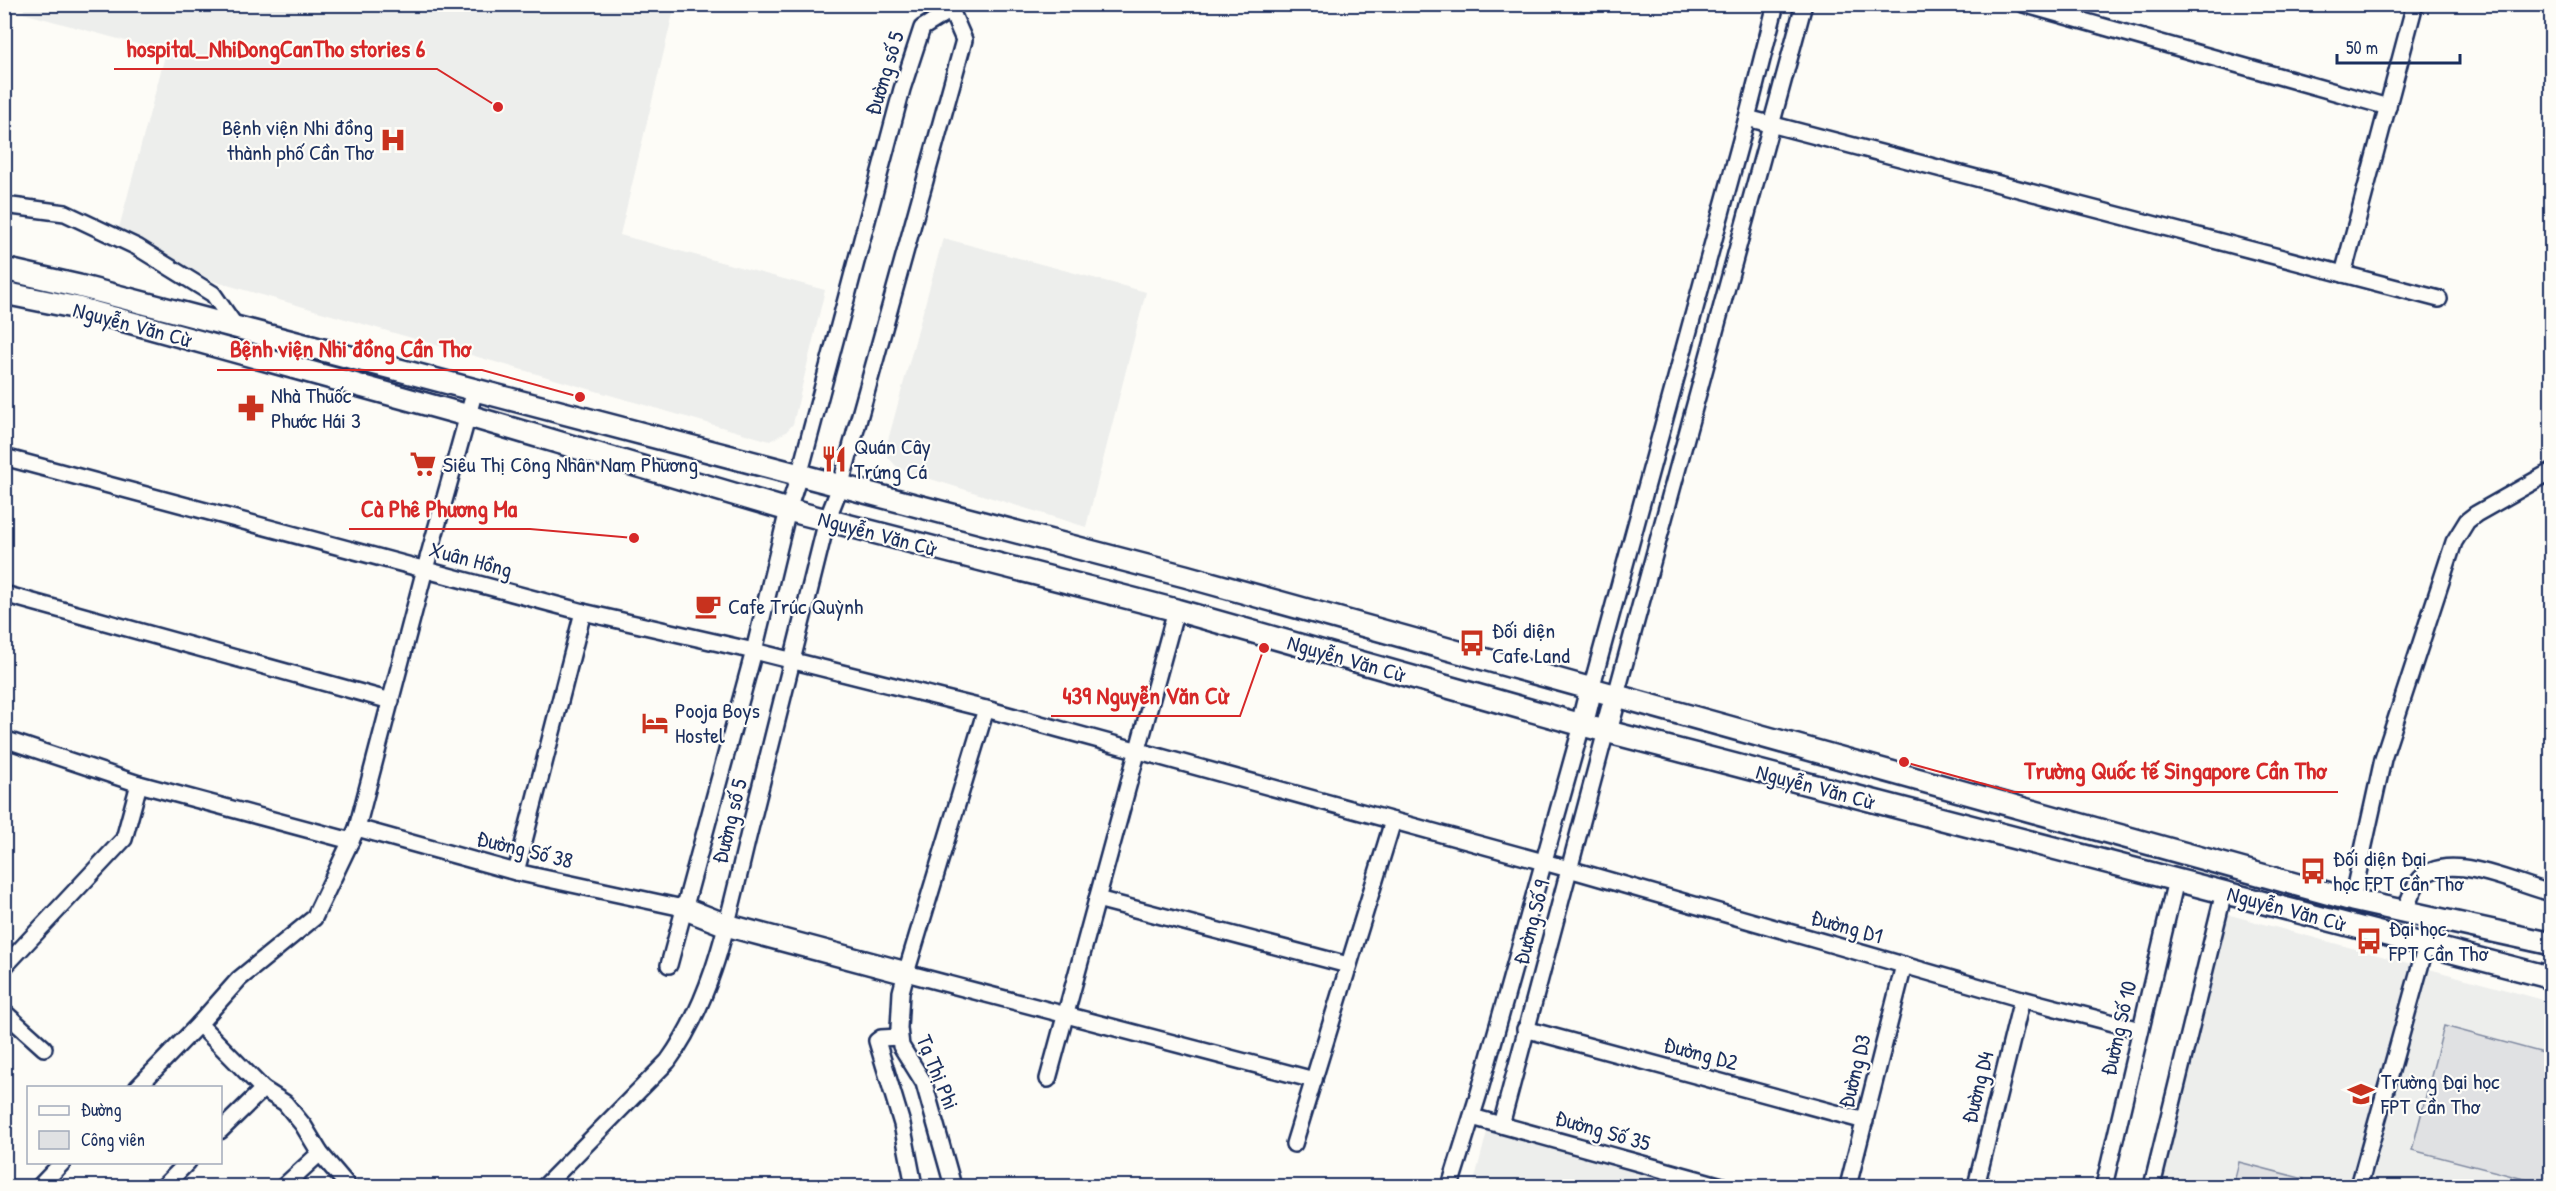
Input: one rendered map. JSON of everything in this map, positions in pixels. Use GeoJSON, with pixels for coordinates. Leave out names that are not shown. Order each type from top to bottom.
{"type":"FeatureCollection","features":[{"type":"Feature","properties":{"kind":"main road","name":"Nguyễn Văn Cừ"},"geometry":{"type":"LineString","coordinates":[[4,269],[79,285],[1185,576],[2352,900],[2552,944]]}},
{"type":"Feature","properties":{"kind":"main road","name":"Nguyễn Văn Cừ"},"geometry":{"type":"LineString","coordinates":[[4,293],[78,309],[469,417],[788,510],[1176,610],[1582,725],[2552,978]]}},
{"type":"Feature","properties":{"kind":"main road"},"geometry":{"type":"LineString","coordinates":[[1176,610],[1185,576]]}},
{"type":"Feature","properties":{"kind":"main road"},"geometry":{"type":"LineString","coordinates":[[1582,725],[1592,689]]}},
{"type":"Feature","properties":{"kind":"main road"},"geometry":{"type":"LineString","coordinates":[[1606,731],[1616,695]]}},
{"type":"Feature","properties":{"kind":"main road"},"geometry":{"type":"LineString","coordinates":[[2176,880],[2183,853]]}},
{"type":"Feature","properties":{"kind":"main road"},"geometry":{"type":"LineString","coordinates":[[683,908],[726,925],[906,973]]}},
{"type":"Feature","properties":{"kind":"street"},"geometry":{"type":"LineString","coordinates":[[1592,689],[1748,118],[1776,4]]}},
{"type":"Feature","properties":{"kind":"street"},"geometry":{"type":"LineString","coordinates":[[1616,695],[1804,4]]}},
{"type":"Feature","properties":{"kind":"street"},"geometry":{"type":"LineString","coordinates":[[2023,4],[2388,107]]}},
{"type":"Feature","properties":{"kind":"street"},"geometry":{"type":"LineString","coordinates":[[2343,274],[2415,4]]}},
{"type":"Feature","properties":{"kind":"street","name":"Đường số 5"},"geometry":{"type":"LineString","coordinates":[[545,1186],[668,1061],[682,1041],[701,1003],[726,925],[827,520],[840,487],[964,40],[953,7],[922,28],[902,88],[669,964]]}},
{"type":"Feature","properties":{"kind":"street"},"geometry":{"type":"LineString","coordinates":[[1748,118],[2439,299]]}},
{"type":"Feature","properties":{"kind":"street"},"geometry":{"type":"LineString","coordinates":[[4,205],[65,213],[137,247],[213,294],[236,327]]}},
{"type":"Feature","properties":{"kind":"street"},"geometry":{"type":"LineString","coordinates":[[139,1086],[239,980],[314,918],[354,835],[475,390]]}},
{"type":"Feature","properties":{"kind":"street","name":"Xuân Hồng"},"geometry":{"type":"LineString","coordinates":[[4,457],[583,612],[792,660],[986,709],[1138,751]]}},
{"type":"Feature","properties":{"kind":"street"},"geometry":{"type":"LineString","coordinates":[[2352,900],[2383,759],[2454,542],[2467,522],[2476,514],[2552,471]]}},
{"type":"Feature","properties":{"kind":"street"},"geometry":{"type":"LineString","coordinates":[[4,594],[391,701]]}},
{"type":"Feature","properties":{"kind":"street"},"geometry":{"type":"LineString","coordinates":[[1048,1079],[1176,610]]}},
{"type":"Feature","properties":{"kind":"street"},"geometry":{"type":"LineString","coordinates":[[516,872],[583,612]]}},
{"type":"Feature","properties":{"kind":"street","name":"Tạ Thị Phi"},"geometry":{"type":"LineString","coordinates":[[953,1186],[927,1091],[905,1055],[899,1037],[901,992],[986,709]]}},
{"type":"Feature","properties":{"kind":"street"},"geometry":{"type":"LineString","coordinates":[[1450,1186],[1472,1117],[1582,725]]}},
{"type":"Feature","properties":{"kind":"street","name":"Đường Số 9"},"geometry":{"type":"LineString","coordinates":[[1501,1125],[1606,731]]}},
{"type":"Feature","properties":{"kind":"street","name":"Đường Số 38"},"geometry":{"type":"LineString","coordinates":[[4,740],[139,784],[516,872],[683,908]]}},
{"type":"Feature","properties":{"kind":"street","name":"Đường D1"},"geometry":{"type":"LineString","coordinates":[[1138,751],[1569,869],[2022,999],[2140,1030]]}},
{"type":"Feature","properties":{"kind":"street"},"geometry":{"type":"LineString","coordinates":[[4,967],[124,839],[139,784]]}},
{"type":"Feature","properties":{"kind":"street"},"geometry":{"type":"LineString","coordinates":[[1294,1144],[1393,821]]}},
{"type":"Feature","properties":{"kind":"street"},"geometry":{"type":"LineString","coordinates":[[2404,911],[2419,880],[2432,871],[2446,866],[2474,869],[2552,893]]}},
{"type":"Feature","properties":{"kind":"street","name":"Đường Số 10"},"geometry":{"type":"LineString","coordinates":[[2104,1186],[2176,880]]}},
{"type":"Feature","properties":{"kind":"street"},"geometry":{"type":"LineString","coordinates":[[2152,1186],[2224,892]]}},
{"type":"Feature","properties":{"kind":"street"},"geometry":{"type":"LineString","coordinates":[[1097,899],[1348,966]]}},
{"type":"Feature","properties":{"kind":"street"},"geometry":{"type":"LineString","coordinates":[[2359,1186],[2426,945]]}},
{"type":"Feature","properties":{"kind":"street","name":"Đường D3"},"geometry":{"type":"LineString","coordinates":[[1848,1186],[1904,965]]}},
{"type":"Feature","properties":{"kind":"street"},"geometry":{"type":"LineString","coordinates":[[906,973],[1314,1080]]}},
{"type":"Feature","properties":{"kind":"street","name":"Đường D4"},"geometry":{"type":"LineString","coordinates":[[1976,1186],[2022,999]]}},
{"type":"Feature","properties":{"kind":"street"},"geometry":{"type":"LineString","coordinates":[[4,1012],[44,1048]]}},
{"type":"Feature","properties":{"kind":"street"},"geometry":{"type":"LineString","coordinates":[[199,1023],[264,1089],[285,1103],[303,1125],[320,1154],[348,1186]]}},
{"type":"Feature","properties":{"kind":"street","name":"Đường D2"},"geometry":{"type":"LineString","coordinates":[[1525,1029],[1865,1121]]}},
{"type":"Feature","properties":{"kind":"street"},"geometry":{"type":"LineString","coordinates":[[899,1037],[880,1038],[877,1041],[903,1124],[914,1186]]}},
{"type":"Feature","properties":{"kind":"street"},"geometry":{"type":"LineString","coordinates":[[222,1129],[264,1089]]}},
{"type":"Feature","properties":{"kind":"street","name":"Đường Số 35"},"geometry":{"type":"LineString","coordinates":[[1472,1117],[1722,1186]]}},
{"type":"Feature","properties":{"kind":"street"},"geometry":{"type":"LineString","coordinates":[[285,1186],[320,1154]]}},
{"type":"Feature","properties":{"kind":"street"},"geometry":{"type":"LineString","coordinates":[[40,1186],[61,1164]]}},
{"type":"Feature","properties":{"kind":"street"},"geometry":{"type":"LineString","coordinates":[[164,1186],[186,1164]]}},
{"type":"Feature","properties":{"kind":"shaded area","name":"Bệnh viện Nhi đồng thành phố Cần Thơ"},"geometry":{"type":"Polygon","coordinates":[[[25,5],[675,5],[620,235],[825,290],[793,424],[786,432],[770,441],[213,281],[119,228],[166,52],[23,13],[25,5]]]}},
{"type":"Feature","properties":{"kind":"shaded area"},"geometry":{"type":"Polygon","coordinates":[[[943,238],[1146,292],[1086,527],[908,472],[896,466],[888,457],[887,444],[943,238]]]}},
{"type":"Feature","properties":{"kind":"shaded area","name":"Trường Đại học FPT Cần Thơ"},"geometry":{"type":"Polygon","coordinates":[[[2219,912],[2551,1002],[2551,1186],[2146,1186],[2219,912]]]}},
{"type":"Feature","properties":{"kind":"shaded area"},"geometry":{"type":"Polygon","coordinates":[[[1489,1124],[1720,1186],[1473,1186],[1489,1124]]]}},
{"type":"Feature","properties":{"kind":"green space"},"geometry":{"type":"Polygon","coordinates":[[[2444,1026],[2551,1055],[2551,1186],[2412,1150],[2444,1026]]]}},
{"type":"Feature","properties":{"kind":"green space"},"geometry":{"type":"Polygon","coordinates":[[[2239,1162],[2304,1179],[2302,1186],[2233,1186],[2239,1162]]]}},
{"type":"Feature","properties":{"kind":"place","name":"hospital_NhiDongCanTho stories 6"},"geometry":{"type":"Point","coordinates":[498,107]}},
{"type":"Feature","properties":{"kind":"place","name":"Bệnh viện Nhi đồng thành phố Cần Thơ"},"geometry":{"type":"Point","coordinates":[393,140]}},
{"type":"Feature","properties":{"kind":"place","name":"Bệnh viện Nhi đồng Cần Thơ"},"geometry":{"type":"Point","coordinates":[580,397]}},
{"type":"Feature","properties":{"kind":"place","name":"Nhà Thuốc Phước Hái 3"},"geometry":{"type":"Point","coordinates":[251,408]}},
{"type":"Feature","properties":{"kind":"place","name":"Quán Cây Trứng Cá"},"geometry":{"type":"Point","coordinates":[834,459]}},
{"type":"Feature","properties":{"kind":"place","name":"Siêu Thị Công Nhân Nam Phương"},"geometry":{"type":"Point","coordinates":[423,464]}},
{"type":"Feature","properties":{"kind":"place","name":"Cà Phê Phương Ma"},"geometry":{"type":"Point","coordinates":[634,538]}},
{"type":"Feature","properties":{"kind":"place","name":"Cafe Trúc Quỳnh"},"geometry":{"type":"Point","coordinates":[708,606]}},
{"type":"Feature","properties":{"kind":"place","name":"Đối diện Cafe Land"},"geometry":{"type":"Point","coordinates":[1472,643]}},
{"type":"Feature","properties":{"kind":"place","name":"439 Nguyễn Văn Cừ"},"geometry":{"type":"Point","coordinates":[1264,648]}},
{"type":"Feature","properties":{"kind":"place","name":"Pooja Boys Hostel"},"geometry":{"type":"Point","coordinates":[655,723]}},
{"type":"Feature","properties":{"kind":"place","name":"Trường Quốc tế Singapore Cần Thơ"},"geometry":{"type":"Point","coordinates":[1904,762]}},
{"type":"Feature","properties":{"kind":"place","name":"Đối diện Đại học FPT Cần Thơ"},"geometry":{"type":"Point","coordinates":[2313,871]}},
{"type":"Feature","properties":{"kind":"place","name":"Đại học FPT Cần Thơ"},"geometry":{"type":"Point","coordinates":[2369,941]}},
{"type":"Feature","properties":{"kind":"place","name":"Trường Đại học FPT Cần Thơ"},"geometry":{"type":"Point","coordinates":[2361,1094]}}]}
